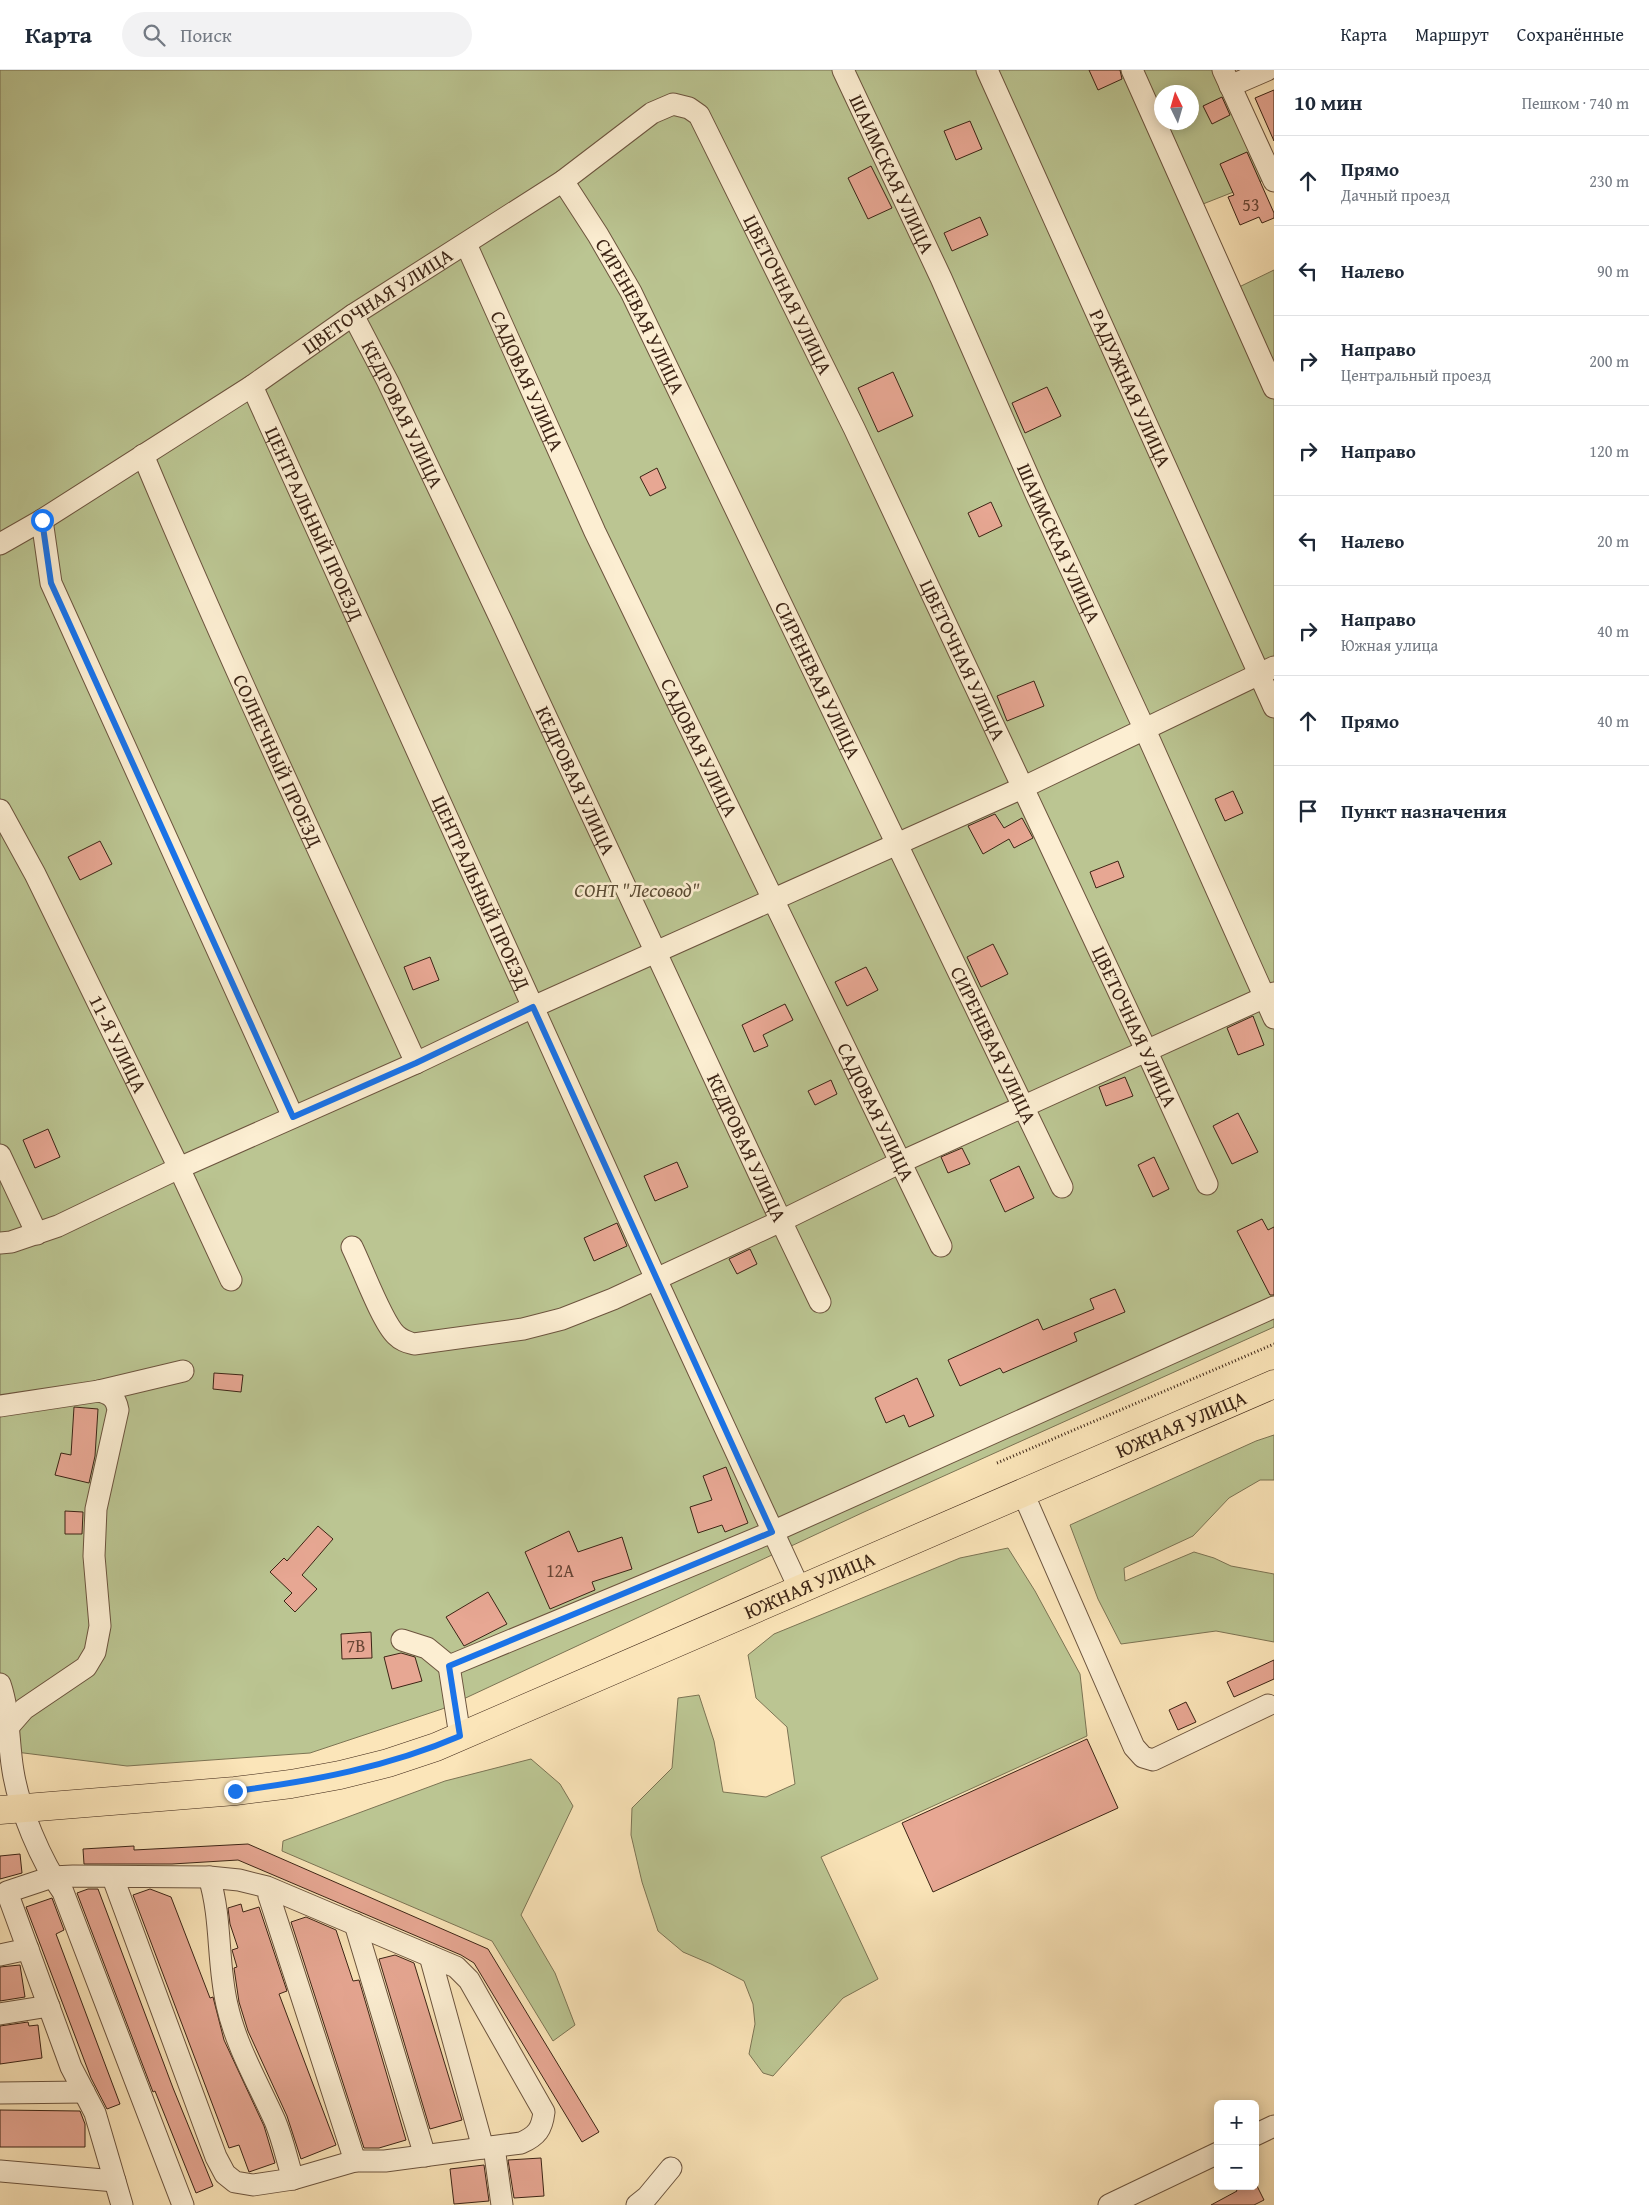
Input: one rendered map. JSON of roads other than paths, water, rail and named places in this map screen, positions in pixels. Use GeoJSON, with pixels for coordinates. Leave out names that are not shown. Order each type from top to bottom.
{"type":"FeatureCollection","features":[{"type":"Feature","properties":{"kind":"main road","name":"ЮЖНАЯ УЛИЦА"},"geometry":{"type":"LineString","coordinates":[[12,1809],[235,1791],[340,1775],[388,1763],[460,1736],[1274,1384]]}},
{"type":"Feature","properties":{"kind":"street","name":"ШАИМСКАЯ УЛИЦА"},"geometry":{"type":"LineString","coordinates":[[842,70],[941,278],[1036,494],[1269,995],[1274,1018]]}},
{"type":"Feature","properties":{"kind":"street","name":"РАДУЖНАЯ УЛИЦА"},"geometry":{"type":"LineString","coordinates":[[987,70],[1267,671],[1274,707]]}},
{"type":"Feature","properties":{"kind":"street"},"geometry":{"type":"LineString","coordinates":[[1132,70],[1274,388]]}},
{"type":"Feature","properties":{"kind":"street"},"geometry":{"type":"LineString","coordinates":[[1267,70],[1227,78],[1274,180]]}},
{"type":"Feature","properties":{"kind":"street","name":"ЦВЕТОЧНАЯ УЛИЦА"},"geometry":{"type":"LineString","coordinates":[[0,544],[42,520],[252,386],[353,315],[563,181],[652,113],[673,104],[689,108],[699,114],[854,428],[1207,1184]]}},
{"type":"Feature","properties":{"kind":"street","name":"СИРЕНЕВАЯ УЛИЦА"},"geometry":{"type":"LineString","coordinates":[[563,181],[598,235],[630,292],[1062,1187]]}},
{"type":"Feature","properties":{"kind":"street","name":"САДОВАЯ УЛИЦА"},"geometry":{"type":"LineString","coordinates":[[466,244],[595,532],[941,1246]]}},
{"type":"Feature","properties":{"kind":"street","name":"КЕДРОВАЯ УЛИЦА"},"geometry":{"type":"LineString","coordinates":[[353,315],[392,390],[780,1221],[820,1302]]}},
{"type":"Feature","properties":{"kind":"street","name":"ЦЕНТРАЛЬНЫЙ ПРОЕЗД"},"geometry":{"type":"LineString","coordinates":[[252,386],[656,1279],[800,1590]]}},
{"type":"Feature","properties":{"kind":"street","name":"СОЛНЕЧНЫЙ ПРОЕЗД"},"geometry":{"type":"LineString","coordinates":[[143,455],[182,549],[416,1063]]}},
{"type":"Feature","properties":{"kind":"street"},"geometry":{"type":"LineString","coordinates":[[42,520],[51,583],[293,1117]]}},
{"type":"Feature","properties":{"kind":"street"},"geometry":{"type":"LineString","coordinates":[[0,1243],[37,1234],[58,1226],[179,1168],[416,1063],[533,1007],[1022,788],[1267,671]]}},
{"type":"Feature","properties":{"kind":"street","name":"11-Я УЛИЦА"},"geometry":{"type":"LineString","coordinates":[[0,810],[35,874],[179,1168],[231,1280]]}},
{"type":"Feature","properties":{"kind":"street"},"geometry":{"type":"LineString","coordinates":[[352,1247],[394,1334],[402,1340],[414,1344],[523,1330],[562,1319],[613,1299],[1023,1105],[1269,995]]}},
{"type":"Feature","properties":{"kind":"street"},"geometry":{"type":"LineString","coordinates":[[0,1155],[37,1234]]}},
{"type":"Feature","properties":{"kind":"street"},"geometry":{"type":"LineString","coordinates":[[449,1666],[772,1532],[1274,1306]]}},
{"type":"Feature","properties":{"kind":"street"},"geometry":{"type":"LineString","coordinates":[[0,1406],[99,1391],[183,1371]]}},
{"type":"Feature","properties":{"kind":"street"},"geometry":{"type":"LineString","coordinates":[[10,1725],[24,1710],[86,1667],[95,1652],[100,1626],[94,1556],[96,1509],[118,1410],[116,1400],[109,1393],[99,1391]]}},
{"type":"Feature","properties":{"kind":"street"},"geometry":{"type":"LineString","coordinates":[[1023,1493],[1134,1747],[1143,1757],[1153,1760],[1268,1705]]}},
{"type":"Feature","properties":{"kind":"street"},"geometry":{"type":"LineString","coordinates":[[402,1640],[427,1648],[449,1666],[460,1736]]}},
{"type":"Feature","properties":{"kind":"street"},"geometry":{"type":"LineString","coordinates":[[0,1684],[10,1725],[13,1770],[12,1809],[52,1877],[63,1892],[183,2205]]}},
{"type":"Feature","properties":{"kind":"street"},"geometry":{"type":"LineString","coordinates":[[113,1878],[216,2158],[224,2174],[235,2182],[253,2185],[293,2179],[355,2161],[385,2161],[521,2143],[535,2137],[542,2126],[544,2112],[469,1980],[456,1966],[267,1887],[239,1880],[209,1878],[52,1877],[3,1892],[28,1948],[71,2067],[95,2113],[122,2205]]}},
{"type":"Feature","properties":{"kind":"street"},"geometry":{"type":"LineString","coordinates":[[209,1878],[216,1900],[221,1971],[227,2005],[237,2040],[275,2122],[293,2179]]}},
{"type":"Feature","properties":{"kind":"street"},"geometry":{"type":"LineString","coordinates":[[269,1896],[355,2161]]}},
{"type":"Feature","properties":{"kind":"street"},"geometry":{"type":"LineString","coordinates":[[355,1924],[424,2156]]}},
{"type":"Feature","properties":{"kind":"street"},"geometry":{"type":"LineString","coordinates":[[0,1955],[28,1948]]}},
{"type":"Feature","properties":{"kind":"street"},"geometry":{"type":"LineString","coordinates":[[430,1956],[488,2148],[502,2205]]}},
{"type":"Feature","properties":{"kind":"street"},"geometry":{"type":"LineString","coordinates":[[0,2014],[49,2006]]}},
{"type":"Feature","properties":{"kind":"street"},"geometry":{"type":"LineString","coordinates":[[0,2093],[84,2092]]}},
{"type":"Feature","properties":{"kind":"street"},"geometry":{"type":"LineString","coordinates":[[1259,2133],[1274,2126]]}},
{"type":"Feature","properties":{"kind":"street"},"geometry":{"type":"LineString","coordinates":[[1109,2205],[1214,2155]]}},
{"type":"Feature","properties":{"kind":"street"},"geometry":{"type":"LineString","coordinates":[[637,2205],[671,2168]]}},
{"type":"Feature","properties":{"kind":"street"},"geometry":{"type":"LineString","coordinates":[[0,2171],[115,2181]]}},
{"type":"Feature","properties":{"kind":"park label","name":"СОНТ \"Лесовод\""},"geometry":{"type":"Point","coordinates":[637,890]}}]}
